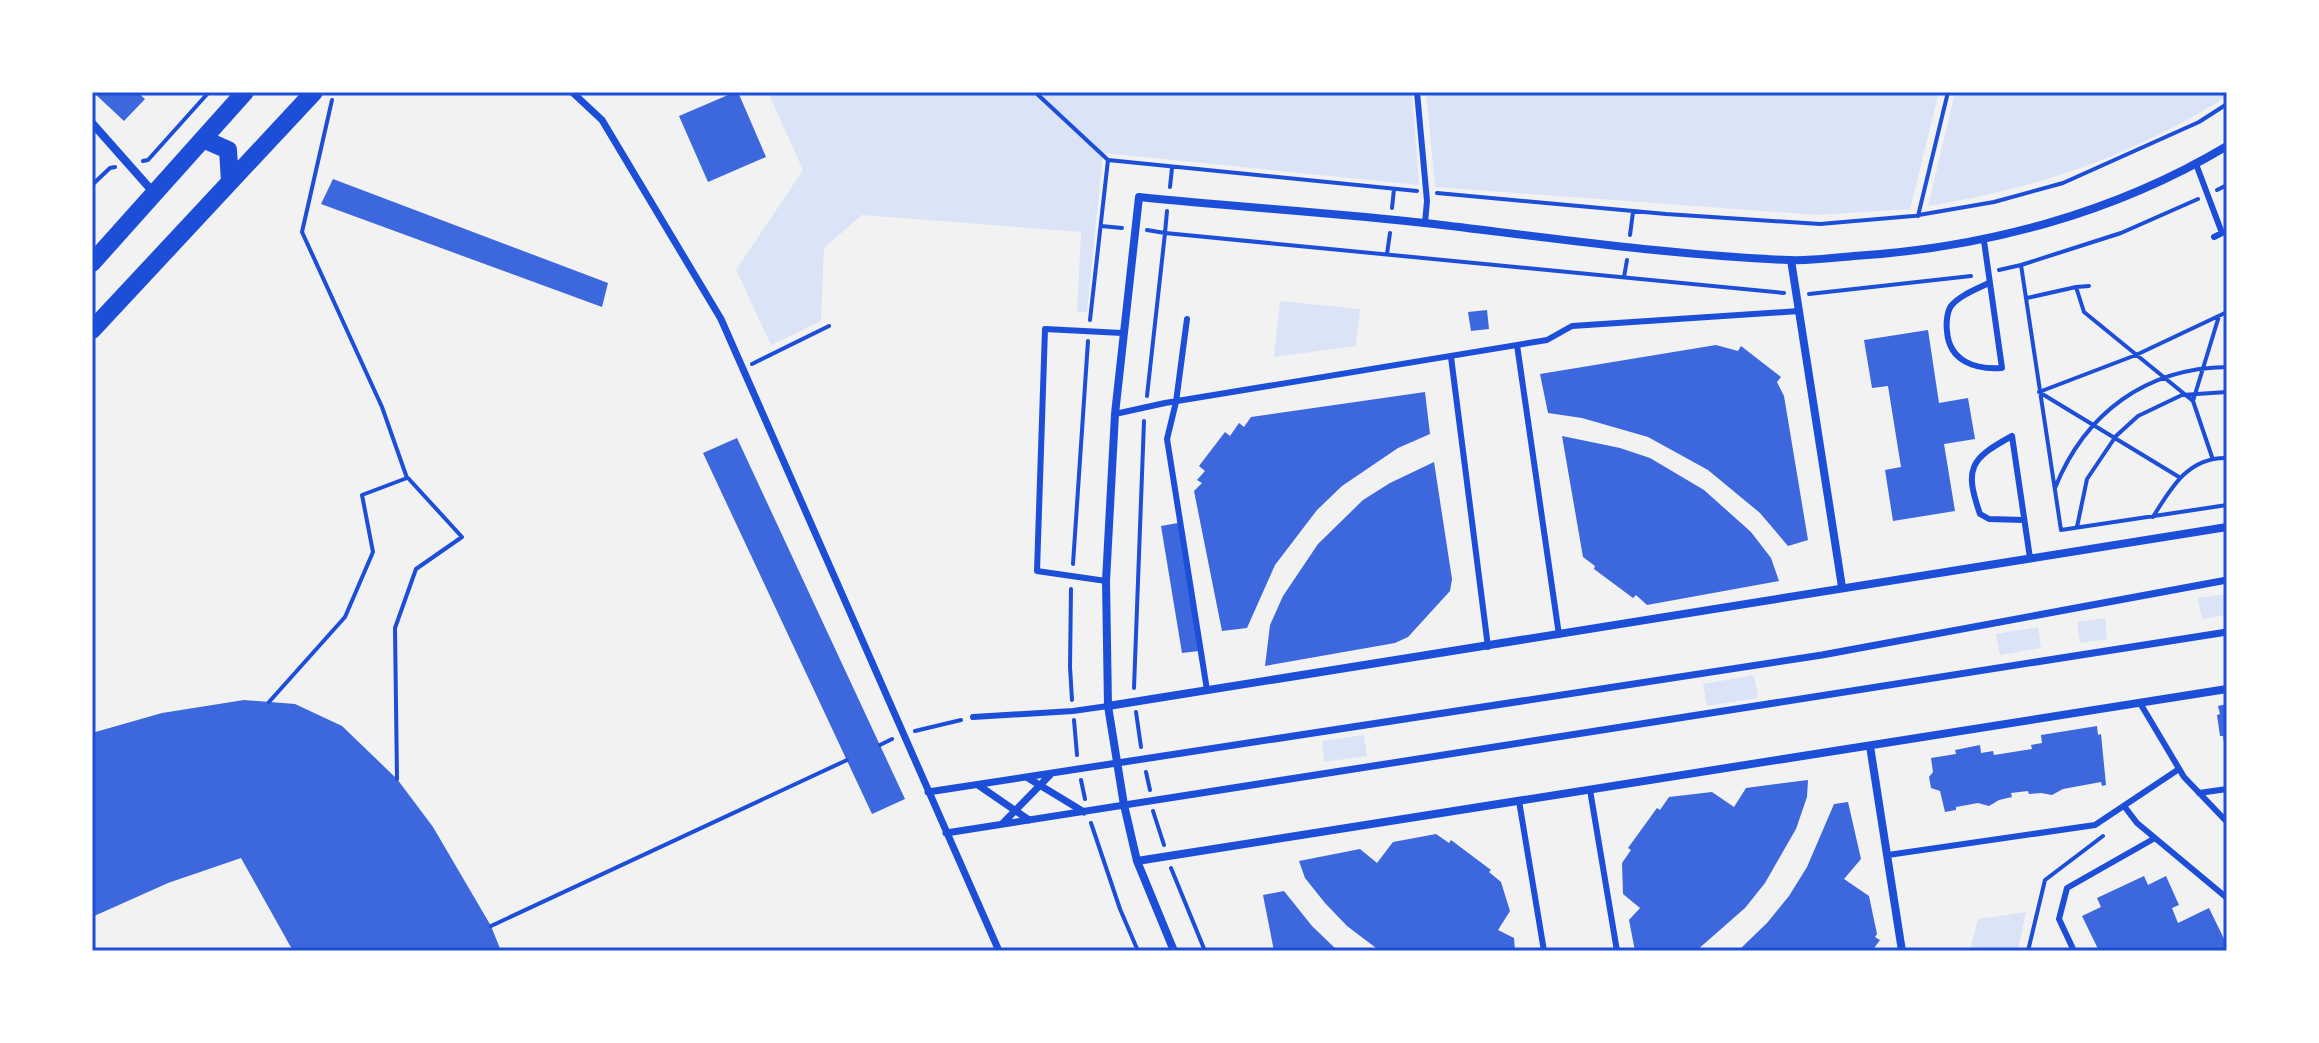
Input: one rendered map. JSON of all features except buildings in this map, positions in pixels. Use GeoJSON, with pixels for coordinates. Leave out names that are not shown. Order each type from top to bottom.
{"type":"FeatureCollection","features":[{"type":"Feature","properties":{"kind":"main road"},"geometry":{"type":"LineString","coordinates":[[92,263],[245,92]]}},
{"type":"Feature","properties":{"kind":"main road"},"geometry":{"type":"LineString","coordinates":[[92,330],[314,92]]}},
{"type":"Feature","properties":{"kind":"main road"},"geometry":{"type":"LineString","coordinates":[[203,139],[228,150],[230,182]]}},
{"type":"Feature","properties":{"kind":"street"},"geometry":{"type":"LineString","coordinates":[[572,92],[602,120],[721,319],[999,951]]}},
{"type":"Feature","properties":{"kind":"street"},"geometry":{"type":"LineString","coordinates":[[92,123],[154,193]]}},
{"type":"Feature","properties":{"kind":"street"},"geometry":{"type":"LineString","coordinates":[[1174,951],[1137,861],[1116,764],[1108,706],[1106,581],[1115,414],[1139,197],[1791,260],[1883,254],[1984,241],[2093,209],[2196,164],[2227,146]]}},
{"type":"Feature","properties":{"kind":"street"},"geometry":{"type":"LineString","coordinates":[[1791,260],[1842,587]]}},
{"type":"Feature","properties":{"kind":"street"},"geometry":{"type":"LineString","coordinates":[[1108,706],[2227,527]]}},
{"type":"Feature","properties":{"kind":"street"},"geometry":{"type":"LineString","coordinates":[[928,792],[1822,655],[2227,580]]}},
{"type":"Feature","properties":{"kind":"street"},"geometry":{"type":"LineString","coordinates":[[946,833],[2227,632]]}},
{"type":"Feature","properties":{"kind":"street"},"geometry":{"type":"LineString","coordinates":[[1137,861],[2227,689]]}},
{"type":"Feature","properties":{"kind":"street"},"geometry":{"type":"LineString","coordinates":[[1870,746],[1902,951]]}},
{"type":"Feature","properties":{"kind":"street"},"geometry":{"type":"LineString","coordinates":[[1001,824],[1050,774]]}},
{"type":"Feature","properties":{"kind":"street"},"geometry":{"type":"LineString","coordinates":[[1028,778],[1086,812]]}},
{"type":"Feature","properties":{"kind":"street"},"geometry":{"type":"LineString","coordinates":[[978,785],[1029,820]]}},
{"type":"Feature","properties":{"kind":"lane"},"geometry":{"type":"LineString","coordinates":[[1417,92],[1426,192],[1425,223]]}},
{"type":"Feature","properties":{"kind":"lane"},"geometry":{"type":"LineString","coordinates":[[2196,164],[2222,233],[2214,237]]}},
{"type":"Feature","properties":{"kind":"lane"},"geometry":{"type":"LineString","coordinates":[[1984,241],[2002,368],[1986,369],[1972,366],[1955,355],[1948,342],[1946,325],[1950,307],[1989,283]]}},
{"type":"Feature","properties":{"kind":"lane"},"geometry":{"type":"LineString","coordinates":[[1115,414],[1547,340],[1572,326],[1799,311]]}},
{"type":"Feature","properties":{"kind":"lane"},"geometry":{"type":"LineString","coordinates":[[1187,319],[1176,402],[1167,439],[1207,690]]}},
{"type":"Feature","properties":{"kind":"lane"},"geometry":{"type":"LineString","coordinates":[[1106,581],[1037,571],[1045,329],[1122,333]]}},
{"type":"Feature","properties":{"kind":"lane"},"geometry":{"type":"LineString","coordinates":[[1517,345],[1559,636]]}},
{"type":"Feature","properties":{"kind":"lane"},"geometry":{"type":"LineString","coordinates":[[1451,357],[1488,647]]}},
{"type":"Feature","properties":{"kind":"lane"},"geometry":{"type":"LineString","coordinates":[[2024,520],[1989,519],[1980,514],[1970,476],[1976,462],[1992,447],[2012,436],[2030,558]]}},
{"type":"Feature","properties":{"kind":"lane"},"geometry":{"type":"LineString","coordinates":[[2140,703],[2179,769],[2227,822]]}},
{"type":"Feature","properties":{"kind":"lane"},"geometry":{"type":"LineString","coordinates":[[973,717],[1108,706]]}},
{"type":"Feature","properties":{"kind":"lane"},"geometry":{"type":"LineString","coordinates":[[1888,855],[2095,825],[2179,769]]}},
{"type":"Feature","properties":{"kind":"lane"},"geometry":{"type":"LineString","coordinates":[[2199,793],[2227,789]]}},
{"type":"Feature","properties":{"kind":"lane"},"geometry":{"type":"LineString","coordinates":[[1590,790],[1617,951]]}},
{"type":"Feature","properties":{"kind":"lane"},"geometry":{"type":"LineString","coordinates":[[1519,801],[1544,951]]}},
{"type":"Feature","properties":{"kind":"lane"},"geometry":{"type":"LineString","coordinates":[[2124,806],[2137,823],[2227,898]]}},
{"type":"Feature","properties":{"kind":"lane"},"geometry":{"type":"LineString","coordinates":[[2074,951],[2059,919],[2067,888],[2155,838]]}},
{"type":"Feature","properties":{"kind":"path"},"geometry":{"type":"LineString","coordinates":[[92,185],[110,168],[148,160],[209,92]]}},
{"type":"Feature","properties":{"kind":"path"},"geometry":{"type":"LineString","coordinates":[[1035,92],[1108,160],[1666,214],[1820,224],[1918,216],[1994,202],[2063,183],[2199,122],[2227,104]]}},
{"type":"Feature","properties":{"kind":"path"},"geometry":{"type":"LineString","coordinates":[[1918,216],[1948,92]]}},
{"type":"Feature","properties":{"kind":"path"},"geometry":{"type":"LineString","coordinates":[[332,99],[302,232],[382,407],[407,478],[462,537],[416,569],[395,628],[397,779]]}},
{"type":"Feature","properties":{"kind":"path"},"geometry":{"type":"LineString","coordinates":[[1108,160],[1089,331],[1072,577],[1070,667],[1086,812],[1138,951]]}},
{"type":"Feature","properties":{"kind":"path"},"geometry":{"type":"LineString","coordinates":[[1205,951],[1167,856],[1152,801],[1135,703],[1141,445],[1165,233],[1796,294],[1835,292],[2021,265],[2121,233],[2227,185]]}},
{"type":"Feature","properties":{"kind":"path"},"geometry":{"type":"LineString","coordinates":[[2021,265],[2061,530],[2227,505]]}},
{"type":"Feature","properties":{"kind":"path"},"geometry":{"type":"LineString","coordinates":[[2027,298],[2089,286]]}},
{"type":"Feature","properties":{"kind":"path"},"geometry":{"type":"LineString","coordinates":[[2076,287],[2084,312],[2193,401]]}},
{"type":"Feature","properties":{"kind":"path"},"geometry":{"type":"LineString","coordinates":[[2039,392],[2136,355],[2227,312]]}},
{"type":"Feature","properties":{"kind":"path"},"geometry":{"type":"LineString","coordinates":[[2212,457],[2193,401],[2219,316]]}},
{"type":"Feature","properties":{"kind":"path"},"geometry":{"type":"LineString","coordinates":[[743,368],[829,326]]}},
{"type":"Feature","properties":{"kind":"path"},"geometry":{"type":"LineString","coordinates":[[2054,490],[2063,467],[2092,424],[2132,392],[2161,377],[2203,367],[2227,367]]}},
{"type":"Feature","properties":{"kind":"path"},"geometry":{"type":"LineString","coordinates":[[2039,392],[2179,477]]}},
{"type":"Feature","properties":{"kind":"path"},"geometry":{"type":"LineString","coordinates":[[2077,527],[2087,479],[2116,436],[2138,416],[2182,395],[2227,392]]}},
{"type":"Feature","properties":{"kind":"path"},"geometry":{"type":"LineString","coordinates":[[2153,517],[2179,477],[2212,457],[2227,458]]}},
{"type":"Feature","properties":{"kind":"path"},"geometry":{"type":"LineString","coordinates":[[269,702],[345,617],[373,552],[362,495],[407,478]]}},
{"type":"Feature","properties":{"kind":"path"},"geometry":{"type":"LineString","coordinates":[[880,745],[902,734],[973,717]]}},
{"type":"Feature","properties":{"kind":"path"},"geometry":{"type":"LineString","coordinates":[[491,926],[847,760]]}},
{"type":"Feature","properties":{"kind":"shaded area"},"geometry":{"type":"Polygon","coordinates":[[[768,92],[1412,92],[1419,185],[1103,153],[1087,312],[1077,312],[1081,232],[862,215],[824,248],[821,321],[771,345],[736,270],[803,170],[768,92]]]}},
{"type":"Feature","properties":{"kind":"shaded area"},"geometry":{"type":"Polygon","coordinates":[[[1426,92],[1939,92],[1910,209],[1818,215],[1435,187],[1426,92]]]}},
{"type":"Feature","properties":{"kind":"shaded area"},"geometry":{"type":"Polygon","coordinates":[[[1955,92],[2227,92],[2227,96],[2157,135],[2084,167],[2007,190],[1928,206],[1955,92]]]}},
{"type":"Feature","properties":{"kind":"shaded area"},"geometry":{"type":"Polygon","coordinates":[[[1280,301],[1360,309],[1356,346],[1274,357],[1280,301]]]}},
{"type":"Feature","properties":{"kind":"shaded area"},"geometry":{"type":"Polygon","coordinates":[[[2227,594],[2227,615],[2202,619],[2198,598],[2227,594]]]}},
{"type":"Feature","properties":{"kind":"shaded area"},"geometry":{"type":"Polygon","coordinates":[[[2105,618],[2107,639],[2080,643],[2077,622],[2105,618]]]}},
{"type":"Feature","properties":{"kind":"shaded area"},"geometry":{"type":"Polygon","coordinates":[[[2038,627],[2041,648],[2000,655],[1996,634],[2038,627]]]}},
{"type":"Feature","properties":{"kind":"shaded area"},"geometry":{"type":"Polygon","coordinates":[[[1754,675],[1758,698],[1707,706],[1703,684],[1754,675]]]}},
{"type":"Feature","properties":{"kind":"shaded area"},"geometry":{"type":"Polygon","coordinates":[[[1364,735],[1367,756],[1324,762],[1322,741],[1364,735]]]}},
{"type":"Feature","properties":{"kind":"shaded area"},"geometry":{"type":"Polygon","coordinates":[[[2026,912],[2018,951],[1970,951],[1978,919],[2026,912]]]}}]}
